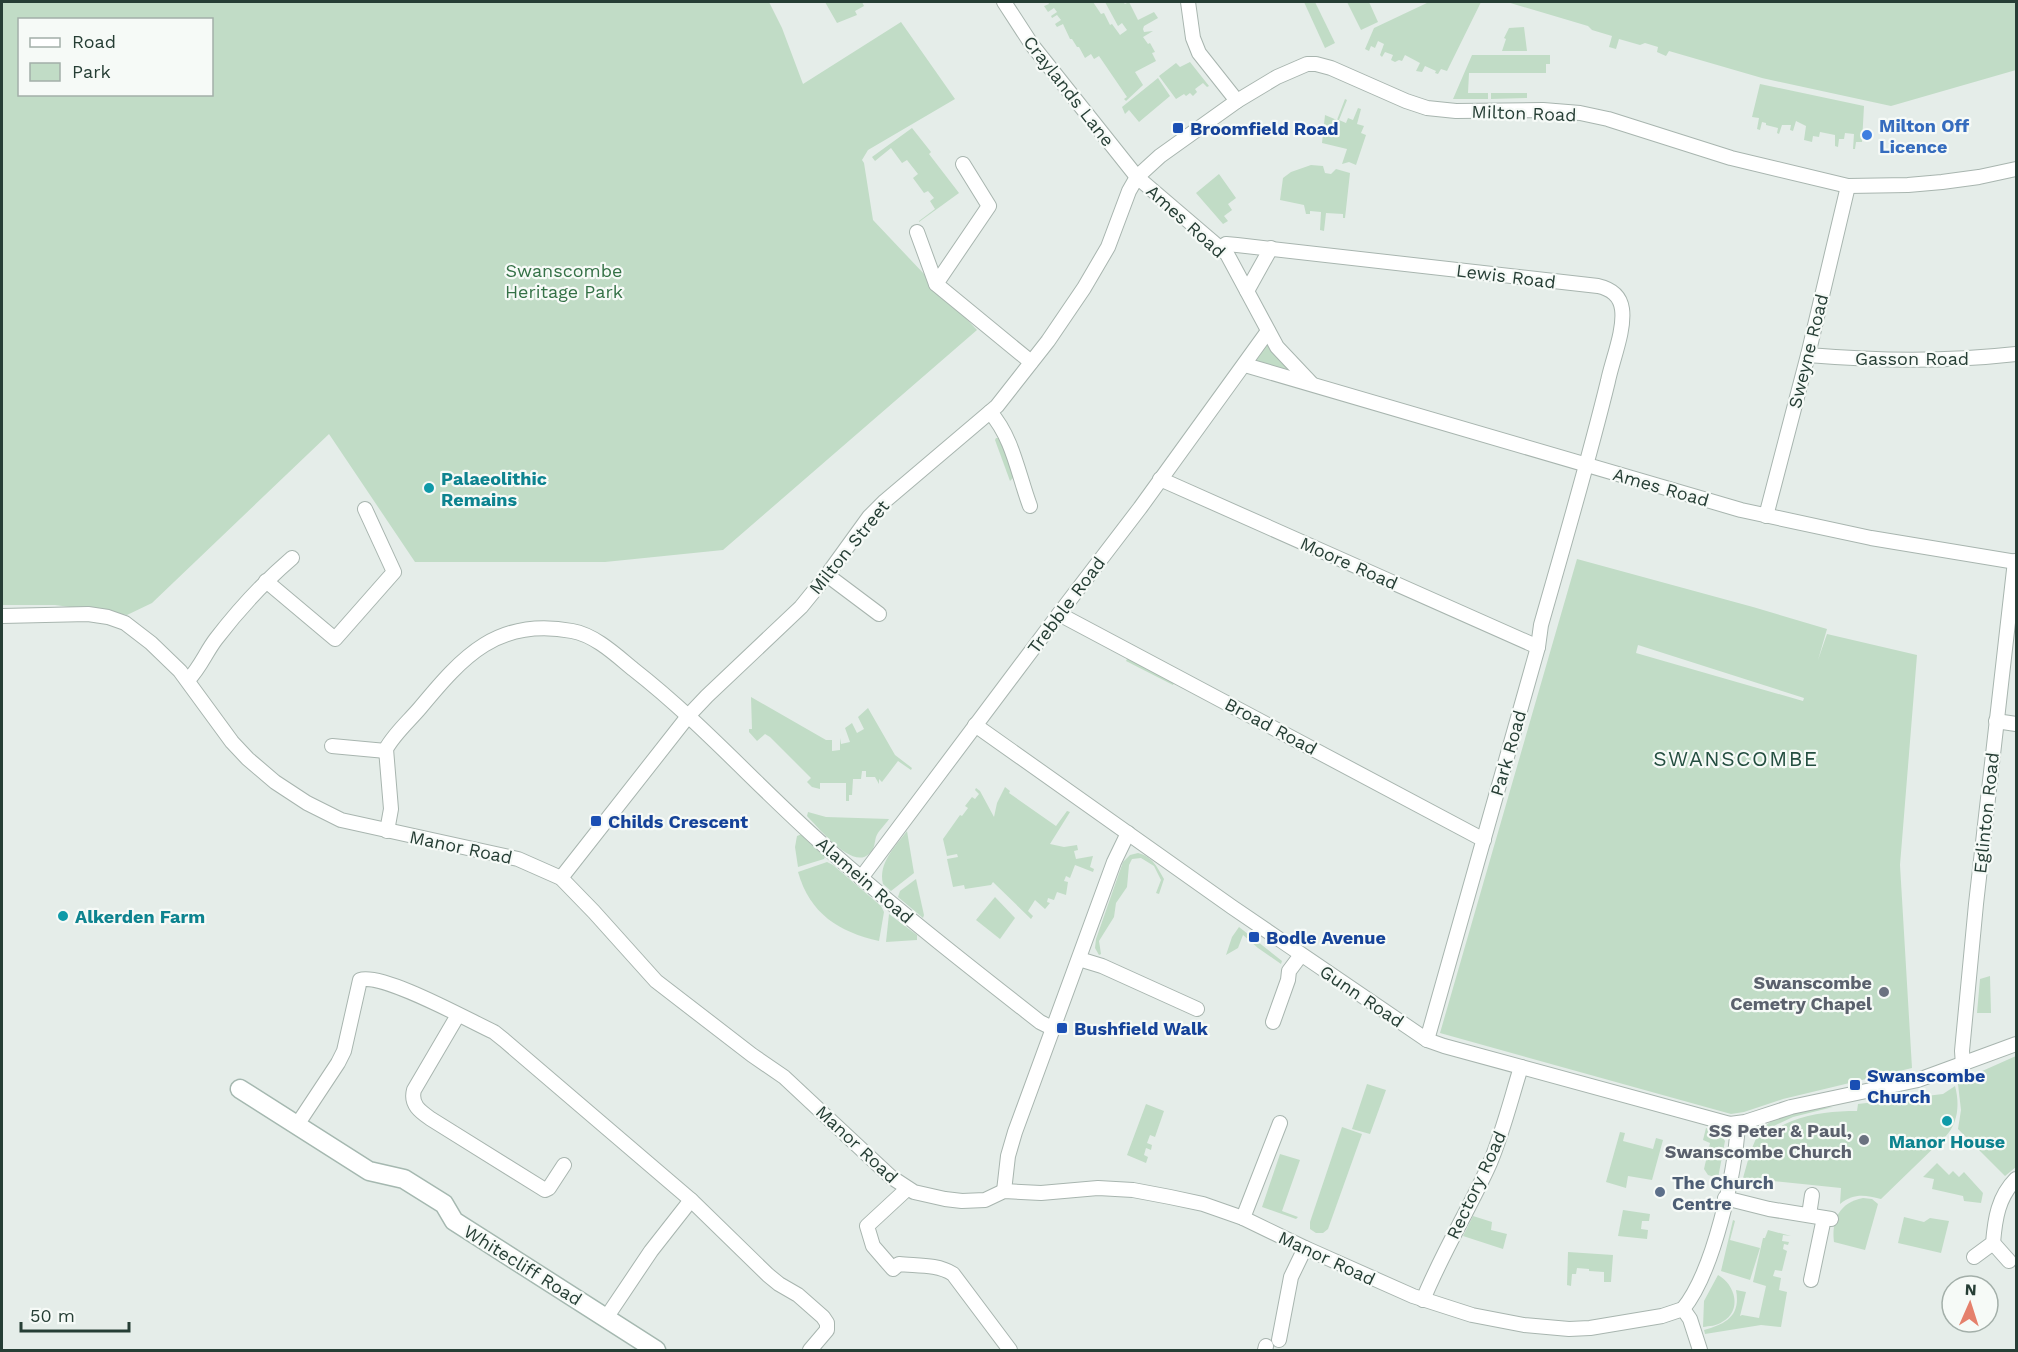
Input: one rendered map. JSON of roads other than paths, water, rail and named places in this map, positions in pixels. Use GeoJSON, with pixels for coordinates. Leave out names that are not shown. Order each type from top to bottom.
{"type":"FeatureCollection","features":[{"type":"Feature","properties":{"kind":"street","name":"Craylands Lane"},"geometry":{"type":"LineString","coordinates":[[1004,2],[1032,45],[1137,177]]}},
{"type":"Feature","properties":{"kind":"street"},"geometry":{"type":"LineString","coordinates":[[1188,2],[1193,38],[1199,53],[1237,101]]}},
{"type":"Feature","properties":{"kind":"street","name":"Milton Road"},"geometry":{"type":"LineString","coordinates":[[1137,177],[1160,156],[1237,101],[1293,69],[1307,64],[1331,68],[1427,108],[1456,111],[1543,110],[1580,113],[1608,119],[1731,158],[1848,186],[1920,184],[1980,177],[2016,169]]}},
{"type":"Feature","properties":{"kind":"street"},"geometry":{"type":"LineString","coordinates":[[936,284],[989,206],[963,164]]}},
{"type":"Feature","properties":{"kind":"street","name":"Ames Road"},"geometry":{"type":"LineString","coordinates":[[1137,177],[1229,257],[1284,357],[1312,384]]}},
{"type":"Feature","properties":{"kind":"street","name":"Milton Street"},"geometry":{"type":"LineString","coordinates":[[561,878],[689,715],[790,618],[827,576],[869,517],[1007,395],[1054,334],[1100,261],[1117,225],[1128,191],[1137,177]]}},
{"type":"Feature","properties":{"kind":"street","name":"Sweyne Road"},"geometry":{"type":"LineString","coordinates":[[1766,516],[1808,355],[1848,186]]}},
{"type":"Feature","properties":{"kind":"street"},"geometry":{"type":"LineString","coordinates":[[917,232],[936,284],[1031,362]]}},
{"type":"Feature","properties":{"kind":"street","name":"Lewis Road"},"geometry":{"type":"LineString","coordinates":[[1220,248],[1227,244],[1271,248],[1588,285],[1613,291],[1620,302],[1622,321],[1586,465]]}},
{"type":"Feature","properties":{"kind":"street"},"geometry":{"type":"LineString","coordinates":[[1247,291],[1271,248]]}},
{"type":"Feature","properties":{"kind":"street","name":"Trebble Road"},"geometry":{"type":"LineString","coordinates":[[861,878],[1161,479],[1268,331]]}},
{"type":"Feature","properties":{"kind":"street","name":"Gasson Road"},"geometry":{"type":"LineString","coordinates":[[1808,355],[1904,361],[1951,360],[2016,354]]}},
{"type":"Feature","properties":{"kind":"street","name":"Ames Road"},"geometry":{"type":"LineString","coordinates":[[1245,365],[1710,502],[1908,545],[2016,562]]}},
{"type":"Feature","properties":{"kind":"street"},"geometry":{"type":"LineString","coordinates":[[990,412],[998,421],[1008,440],[1030,506]]}},
{"type":"Feature","properties":{"kind":"street","name":"Park Road"},"geometry":{"type":"LineString","coordinates":[[1426,1040],[1538,647],[1541,625],[1586,465]]}},
{"type":"Feature","properties":{"kind":"street","name":"Moore Road"},"geometry":{"type":"LineString","coordinates":[[1161,479],[1538,647]]}},
{"type":"Feature","properties":{"kind":"street"},"geometry":{"type":"LineString","coordinates":[[266,581],[335,639],[394,572],[365,509]]}},
{"type":"Feature","properties":{"kind":"street"},"geometry":{"type":"LineString","coordinates":[[188,680],[199,668],[220,633],[266,581],[292,558]]}},
{"type":"Feature","properties":{"kind":"street","name":"Eglinton Road"},"geometry":{"type":"LineString","coordinates":[[1963,1065],[1962,1051],[1969,972],[2016,562]]}},
{"type":"Feature","properties":{"kind":"street"},"geometry":{"type":"LineString","coordinates":[[827,576],[879,614]]}},
{"type":"Feature","properties":{"kind":"street","name":"Manor Road"},"geometry":{"type":"LineString","coordinates":[[2,615],[70,613],[114,619],[131,627],[147,639],[188,680],[232,742],[255,766],[307,802],[340,820],[521,860],[561,878],[656,981],[784,1077],[882,1169],[908,1189],[936,1198],[962,1201],[985,1200],[1004,1191],[1044,1193],[1098,1188],[1133,1190],[1203,1204],[1243,1218],[1382,1284],[1423,1300],[1495,1321],[1569,1329],[1628,1323],[1683,1309]]}},
{"type":"Feature","properties":{"kind":"street","name":"Broad Road"},"geometry":{"type":"LineString","coordinates":[[1059,614],[1484,840]]}},
{"type":"Feature","properties":{"kind":"street"},"geometry":{"type":"LineString","coordinates":[[387,831],[391,807],[386,751],[388,746],[434,691],[469,654],[504,636],[529,630],[566,630],[590,637],[652,683],[689,715]]}},
{"type":"Feature","properties":{"kind":"street","name":"Alamein Road"},"geometry":{"type":"LineString","coordinates":[[689,715],[834,855],[892,905],[1027,1012],[1054,1029]]}},
{"type":"Feature","properties":{"kind":"street"},"geometry":{"type":"LineString","coordinates":[[1996,721],[2016,724]]}},
{"type":"Feature","properties":{"kind":"street","name":"Gunn Road"},"geometry":{"type":"LineString","coordinates":[[975,725],[1301,955],[1426,1040],[1718,1122],[1738,1124]]}},
{"type":"Feature","properties":{"kind":"street"},"geometry":{"type":"LineString","coordinates":[[332,746],[386,751]]}},
{"type":"Feature","properties":{"kind":"street"},"geometry":{"type":"LineString","coordinates":[[1004,1191],[1008,1155],[1114,862],[1128,833]]}},
{"type":"Feature","properties":{"kind":"street"},"geometry":{"type":"LineString","coordinates":[[1273,1022],[1290,969],[1301,955]]}},
{"type":"Feature","properties":{"kind":"street"},"geometry":{"type":"LineString","coordinates":[[1080,959],[1102,966],[1197,1009]]}},
{"type":"Feature","properties":{"kind":"street"},"geometry":{"type":"LineString","coordinates":[[297,1125],[341,1058],[359,982],[362,979],[405,990],[494,1032],[691,1200],[768,1275],[798,1295],[826,1320],[827,1330],[810,1350]]}},
{"type":"Feature","properties":{"kind":"street"},"geometry":{"type":"LineString","coordinates":[[458,1015],[414,1090],[412,1098],[417,1107],[431,1119],[545,1190],[549,1188],[564,1165]]}},
{"type":"Feature","properties":{"kind":"street"},"geometry":{"type":"LineString","coordinates":[[1700,1350],[1690,1319],[1683,1309],[1694,1294],[1705,1271],[1725,1198],[1738,1124],[1791,1107],[1911,1082],[2016,1044]]}},
{"type":"Feature","properties":{"kind":"street","name":"Rectory Road"},"geometry":{"type":"LineString","coordinates":[[1423,1300],[1489,1165],[1521,1067]]}},
{"type":"Feature","properties":{"kind":"street","name":"Whitecliff Road"},"geometry":{"type":"LineString","coordinates":[[240,1089],[369,1171],[404,1179],[434,1197],[444,1204],[454,1221],[656,1350]]}},
{"type":"Feature","properties":{"kind":"street"},"geometry":{"type":"LineString","coordinates":[[1243,1218],[1280,1123]]}},
{"type":"Feature","properties":{"kind":"street"},"geometry":{"type":"LineString","coordinates":[[1974,1257],[1993,1243],[1998,1206],[2006,1190],[2016,1179]]}},
{"type":"Feature","properties":{"kind":"street"},"geometry":{"type":"LineString","coordinates":[[908,1189],[867,1226],[873,1246],[893,1269],[899,1264],[943,1269],[953,1274],[1010,1350]]}},
{"type":"Feature","properties":{"kind":"street"},"geometry":{"type":"LineString","coordinates":[[1809,1215],[1812,1195]]}},
{"type":"Feature","properties":{"kind":"street"},"geometry":{"type":"LineString","coordinates":[[1725,1198],[1769,1209],[1828,1219],[1812,1280]]}},
{"type":"Feature","properties":{"kind":"street"},"geometry":{"type":"LineString","coordinates":[[606,1318],[651,1251],[691,1200]]}},
{"type":"Feature","properties":{"kind":"street"},"geometry":{"type":"LineString","coordinates":[[1993,1243],[2009,1261]]}},
{"type":"Feature","properties":{"kind":"street"},"geometry":{"type":"LineString","coordinates":[[1270,1346],[1292,1274],[1305,1248]]}},
{"type":"Feature","properties":{"kind":"place","name":"Broomfield Road"},"geometry":{"type":"Point","coordinates":[1178,128]}},
{"type":"Feature","properties":{"kind":"place","name":"Milton Off Licence"},"geometry":{"type":"Point","coordinates":[1867,135]}},
{"type":"Feature","properties":{"kind":"place","name":"Palaeolithic Remains"},"geometry":{"type":"Point","coordinates":[429,488]}},
{"type":"Feature","properties":{"kind":"place","name":"Childs Crescent"},"geometry":{"type":"Point","coordinates":[596,821]}},
{"type":"Feature","properties":{"kind":"place","name":"Alkerden Farm"},"geometry":{"type":"Point","coordinates":[63,916]}},
{"type":"Feature","properties":{"kind":"place","name":"Bodle Avenue"},"geometry":{"type":"Point","coordinates":[1254,937]}},
{"type":"Feature","properties":{"kind":"place","name":"Swanscombe Cemetry Chapel"},"geometry":{"type":"Point","coordinates":[1884,992]}},
{"type":"Feature","properties":{"kind":"place","name":"Bushfield Walk"},"geometry":{"type":"Point","coordinates":[1062,1028]}},
{"type":"Feature","properties":{"kind":"place","name":"Swanscombe Church"},"geometry":{"type":"Point","coordinates":[1855,1085]}},
{"type":"Feature","properties":{"kind":"place","name":"Manor House"},"geometry":{"type":"Point","coordinates":[1947,1121]}},
{"type":"Feature","properties":{"kind":"place","name":"SS Peter & Paul, Swanscombe Church"},"geometry":{"type":"Point","coordinates":[1864,1140]}},
{"type":"Feature","properties":{"kind":"place","name":"The Church Centre"},"geometry":{"type":"Point","coordinates":[1660,1192]}},
{"type":"Feature","properties":{"kind":"district","name":"SWANSCOMBE"},"geometry":{"type":"Point","coordinates":[1736,758]}},
{"type":"Feature","properties":{"kind":"park label","name":"Swanscombe Heritage Park"},"geometry":{"type":"Point","coordinates":[564,280]}}]}
